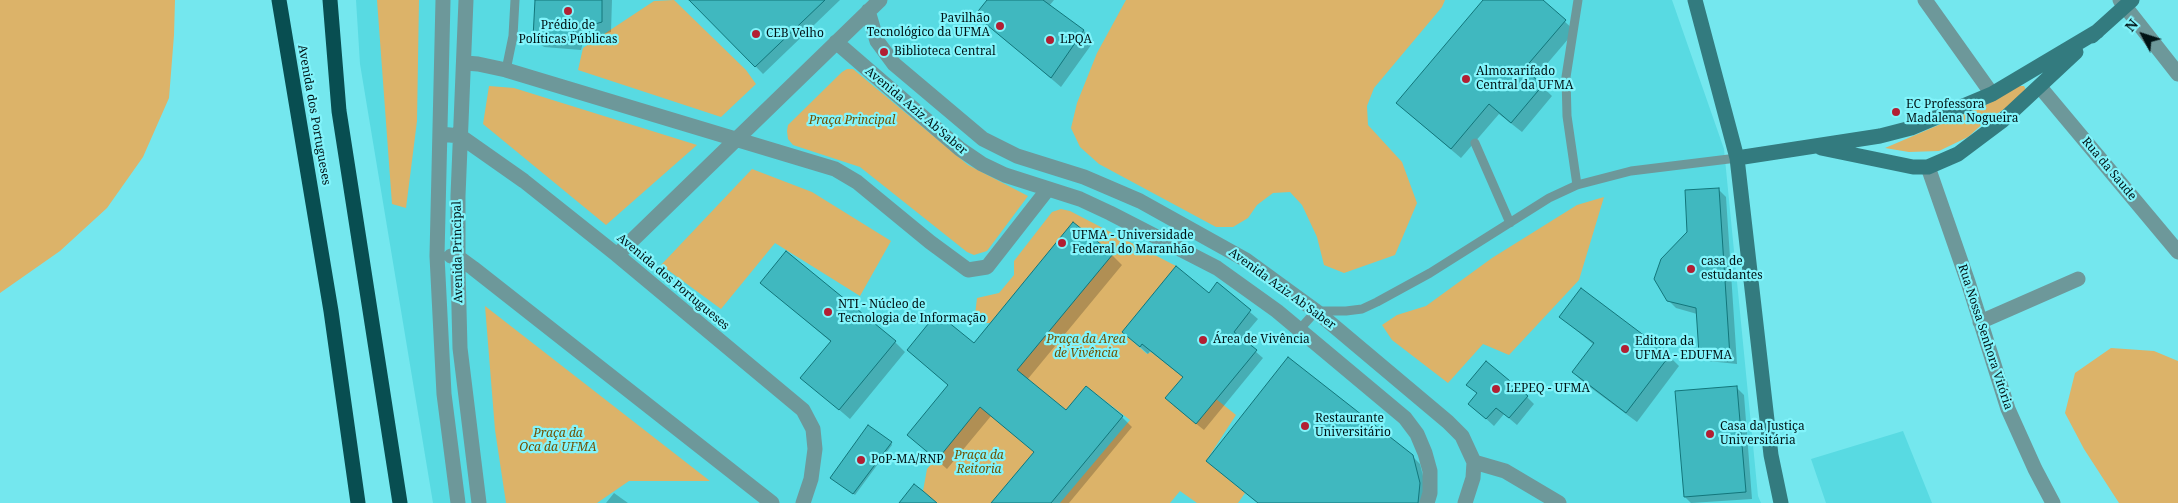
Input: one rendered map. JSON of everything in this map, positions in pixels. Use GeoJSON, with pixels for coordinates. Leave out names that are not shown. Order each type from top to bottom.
{"type":"FeatureCollection","features":[{"type":"Feature","properties":{"kind":"highway","name":"Avenida dos Portugueses"},"geometry":{"type":"LineString","coordinates":[[279,0],[331,311],[358,503]]}},
{"type":"Feature","properties":{"kind":"highway","name":"Avenida dos Portugueses"},"geometry":{"type":"LineString","coordinates":[[330,0],[339,111],[400,503]]}},
{"type":"Feature","properties":{"kind":"street","name":"Avenida Principal"},"geometry":{"type":"LineString","coordinates":[[443,0],[437,256],[444,394],[458,503]]}},
{"type":"Feature","properties":{"kind":"street","name":"Avenida Principal"},"geometry":{"type":"LineString","coordinates":[[466,0],[465,63],[458,196],[460,348],[479,503]]}},
{"type":"Feature","properties":{"kind":"street"},"geometry":{"type":"LineString","coordinates":[[617,255],[880,0]]}},
{"type":"Feature","properties":{"kind":"street"},"geometry":{"type":"LineString","coordinates":[[1695,0],[1737,158],[1771,455],[1781,503]]}},
{"type":"Feature","properties":{"kind":"street"},"geometry":{"type":"LineString","coordinates":[[1925,0],[1992,94]]}},
{"type":"Feature","properties":{"kind":"street"},"geometry":{"type":"LineString","coordinates":[[1812,146],[1914,167],[1928,167],[1958,154],[2002,121],[2040,87],[2126,2],[2178,74]]}},
{"type":"Feature","properties":{"kind":"street","name":"Avenida Aziz Ab'Saber"},"geometry":{"type":"LineString","coordinates":[[868,11],[877,41],[894,64],[971,130],[1016,156],[1084,177],[1140,201],[1246,260],[1316,311],[1448,422],[1462,436],[1474,462]]}},
{"type":"Feature","properties":{"kind":"street"},"geometry":{"type":"LineString","coordinates":[[1737,158],[1880,136],[1911,128],[1992,94],[2098,31]]}},
{"type":"Feature","properties":{"kind":"street","name":"Avenida Aziz Ab'Saber"},"geometry":{"type":"LineString","coordinates":[[836,42],[960,149],[982,164],[1005,175],[1110,212],[1217,268],[1253,293],[1405,418],[1417,434],[1430,471],[1430,493],[1427,503]]}},
{"type":"Feature","properties":{"kind":"street"},"geometry":{"type":"LineString","coordinates":[[465,63],[506,70],[835,169],[847,175],[968,270],[987,267],[1048,189]]}},
{"type":"Feature","properties":{"kind":"street","name":"Rua da Saude"},"geometry":{"type":"LineString","coordinates":[[2040,87],[2178,252]]}},
{"type":"Feature","properties":{"kind":"street","name":"Avenida dos Portugueses"},"geometry":{"type":"LineString","coordinates":[[440,134],[460,136],[524,181],[617,255],[803,410],[813,429],[815,449],[811,479],[803,503]]}},
{"type":"Feature","properties":{"kind":"street"},"geometry":{"type":"LineString","coordinates":[[1005,175],[1016,156]]}},
{"type":"Feature","properties":{"kind":"street","name":"Rua Nossa Senhora Vitória"},"geometry":{"type":"LineString","coordinates":[[1928,167],[2008,409],[2034,469],[2053,503]]}},
{"type":"Feature","properties":{"kind":"street"},"geometry":{"type":"LineString","coordinates":[[437,256],[458,257],[772,503]]}},
{"type":"Feature","properties":{"kind":"street"},"geometry":{"type":"LineString","coordinates":[[1980,322],[2078,279]]}},
{"type":"Feature","properties":{"kind":"street"},"geometry":{"type":"LineString","coordinates":[[1464,503],[1473,478],[1474,462],[1505,471],[1559,503]]}},
{"type":"Feature","properties":{"kind":"lane"},"geometry":{"type":"LineString","coordinates":[[506,70],[513,36],[515,0]]}},
{"type":"Feature","properties":{"kind":"lane"},"geometry":{"type":"LineString","coordinates":[[1577,185],[1567,116],[1566,77],[1578,0]]}},
{"type":"Feature","properties":{"kind":"lane"},"geometry":{"type":"LineString","coordinates":[[1475,144],[1510,223]]}},
{"type":"Feature","properties":{"kind":"lane"},"geometry":{"type":"LineString","coordinates":[[1299,330],[1316,311],[1346,311],[1362,308],[1377,302],[1430,273],[1549,198],[1577,185],[1631,171],[1737,158]]}},
{"type":"Feature","properties":{"kind":"shaded area","name":"UFMA - Universidade Federal do Maranhão"},"geometry":{"type":"Polygon","coordinates":[[[356,0],[1672,0],[1724,149],[1758,496],[1761,503],[433,503],[360,64],[356,0]]]}},
{"type":"Feature","properties":{"kind":"shaded area"},"geometry":{"type":"Polygon","coordinates":[[[1903,431],[1932,503],[1826,503],[1811,459],[1903,431]]]}},
{"type":"Feature","properties":{"kind":"green space"},"geometry":{"type":"Polygon","coordinates":[[[0,0],[175,0],[169,98],[143,157],[107,208],[60,251],[0,293],[0,0]]]}},
{"type":"Feature","properties":{"kind":"green space"},"geometry":{"type":"Polygon","coordinates":[[[377,0],[419,0],[417,121],[406,208],[392,204],[377,0]]]}},
{"type":"Feature","properties":{"kind":"green space"},"geometry":{"type":"Polygon","coordinates":[[[674,0],[746,70],[756,84],[721,117],[578,70],[583,48],[654,1],[674,0]]]}},
{"type":"Feature","properties":{"kind":"green space"},"geometry":{"type":"Polygon","coordinates":[[[1126,0],[1445,0],[1442,7],[1374,88],[1367,106],[1368,125],[1402,162],[1417,203],[1395,255],[1344,273],[1324,265],[1317,237],[1302,205],[1290,192],[1273,193],[1257,205],[1248,218],[1233,227],[1216,227],[1099,164],[1080,147],[1071,128],[1077,103],[1097,53],[1126,0]]]}},
{"type":"Feature","properties":{"kind":"green space","name":"Praça Principal"},"geometry":{"type":"Polygon","coordinates":[[[847,69],[853,69],[968,165],[1028,196],[987,251],[974,255],[967,252],[860,167],[793,145],[788,139],[788,125],[847,69]]]}},
{"type":"Feature","properties":{"kind":"green space"},"geometry":{"type":"Polygon","coordinates":[[[489,86],[514,88],[697,145],[606,225],[483,124],[489,86]]]}},
{"type":"Feature","properties":{"kind":"green space"},"geometry":{"type":"Polygon","coordinates":[[[2024,86],[2026,90],[2017,101],[1987,120],[1968,137],[1939,151],[1909,152],[1885,148],[1990,103],[2012,87],[2024,86]]]}},
{"type":"Feature","properties":{"kind":"green space"},"geometry":{"type":"Polygon","coordinates":[[[752,169],[812,192],[891,241],[860,296],[775,243],[721,309],[661,265],[752,169]]]}},
{"type":"Feature","properties":{"kind":"green space"},"geometry":{"type":"Polygon","coordinates":[[[1604,197],[1579,280],[1509,355],[1483,344],[1448,383],[1392,340],[1382,325],[1397,315],[1426,306],[1492,258],[1577,205],[1604,197]]]}},
{"type":"Feature","properties":{"kind":"green space","name":"Praça da Area de Vivência"},"geometry":{"type":"Polygon","coordinates":[[[1061,209],[1070,211],[1176,266],[1122,332],[1147,354],[1151,352],[1183,377],[1165,398],[1196,423],[1216,399],[1236,415],[1206,461],[1245,493],[1238,503],[1197,503],[1180,491],[1170,503],[1060,503],[1130,420],[1086,386],[1066,410],[1017,370],[1112,254],[1073,223],[990,323],[984,323],[975,315],[977,298],[999,293],[1014,275],[1014,261],[1052,212],[1061,209]]]}},
{"type":"Feature","properties":{"kind":"green space","name":"Praça da Oca da UFMA"},"geometry":{"type":"Polygon","coordinates":[[[485,306],[710,481],[629,481],[597,503],[506,503],[495,430],[485,306]]]}},
{"type":"Feature","properties":{"kind":"green space"},"geometry":{"type":"Polygon","coordinates":[[[2111,348],[2154,351],[2178,361],[2178,503],[2119,503],[2084,449],[2065,413],[2075,373],[2111,348]]]}},
{"type":"Feature","properties":{"kind":"green space","name":"Praça da Reitoria"},"geometry":{"type":"Polygon","coordinates":[[[980,407],[1034,452],[991,503],[937,503],[923,491],[927,469],[980,407]]]}},
{"type":"Feature","properties":{"kind":"building","name":"Prédio de Políticas Públicas"},"geometry":{"type":"Polygon","coordinates":[[[535,0],[602,0],[602,22],[574,30],[571,40],[533,38],[535,0]]]}},
{"type":"Feature","properties":{"kind":"building","name":"CEB Velho"},"geometry":{"type":"Polygon","coordinates":[[[689,0],[825,0],[755,67],[689,0]]]}},
{"type":"Feature","properties":{"kind":"building"},"geometry":{"type":"Polygon","coordinates":[[[987,0],[1043,0],[1084,30],[1051,78],[975,15],[987,0]]]}},
{"type":"Feature","properties":{"kind":"building","name":"Almoxarifado Central da UFMA"},"geometry":{"type":"Polygon","coordinates":[[[1483,0],[1543,0],[1566,20],[1524,69],[1543,85],[1511,123],[1489,104],[1451,149],[1396,103],[1483,0]]]}},
{"type":"Feature","properties":{"kind":"building","name":"casa de estudantes"},"geometry":{"type":"Polygon","coordinates":[[[1719,188],[1730,357],[1699,354],[1696,308],[1667,301],[1654,279],[1661,259],[1687,232],[1685,190],[1719,188]]]}},
{"type":"Feature","properties":{"kind":"building"},"geometry":{"type":"Polygon","coordinates":[[[1073,222],[1113,254],[1017,370],[1066,410],[1086,386],[1123,416],[1051,503],[991,503],[1034,452],[980,407],[937,460],[907,435],[948,385],[907,350],[937,313],[974,343],[1073,222]]]}},
{"type":"Feature","properties":{"kind":"building","name":"NTI - Núcleo de Tecnologia de Informação"},"geometry":{"type":"Polygon","coordinates":[[[786,251],[896,341],[839,410],[800,378],[831,341],[760,283],[786,251]]]}},
{"type":"Feature","properties":{"kind":"building","name":"Área de Vivência"},"geometry":{"type":"Polygon","coordinates":[[[1176,266],[1209,293],[1217,282],[1251,310],[1234,332],[1257,350],[1196,424],[1165,398],[1183,377],[1142,344],[1140,347],[1122,332],[1176,266]]]}},
{"type":"Feature","properties":{"kind":"building","name":"Editora da UFMA - EDUFMA"},"geometry":{"type":"Polygon","coordinates":[[[1581,288],[1670,355],[1626,413],[1572,372],[1594,343],[1559,317],[1581,288]]]}},
{"type":"Feature","properties":{"kind":"building","name":"Restaurante Universitário"},"geometry":{"type":"Polygon","coordinates":[[[1288,357],[1413,455],[1420,483],[1418,503],[1258,503],[1206,461],[1288,357]]]}},
{"type":"Feature","properties":{"kind":"building","name":"LEPEQ - UFMA"},"geometry":{"type":"Polygon","coordinates":[[[1486,361],[1528,396],[1509,418],[1496,408],[1486,419],[1468,404],[1477,393],[1466,385],[1486,361]]]}},
{"type":"Feature","properties":{"kind":"building","name":"Casa da Justiça Universitária"},"geometry":{"type":"Polygon","coordinates":[[[1737,386],[1746,492],[1684,497],[1675,391],[1737,386]]]}},
{"type":"Feature","properties":{"kind":"building","name":"PoP-MA/RNP"},"geometry":{"type":"Polygon","coordinates":[[[868,425],[892,442],[853,494],[830,478],[868,425]]]}},
{"type":"Feature","properties":{"kind":"building"},"geometry":{"type":"Polygon","coordinates":[[[914,484],[923,491],[937,503],[899,503],[914,484]]]}},
{"type":"Feature","properties":{"kind":"place","name":"Prédio de Políticas Públicas"},"geometry":{"type":"Point","coordinates":[568,11]}},
{"type":"Feature","properties":{"kind":"place","name":"Pavilhão Tecnológico da UFMA"},"geometry":{"type":"Point","coordinates":[1000,26]}},
{"type":"Feature","properties":{"kind":"place","name":"CEB Velho"},"geometry":{"type":"Point","coordinates":[756,34]}},
{"type":"Feature","properties":{"kind":"place","name":"LPQA"},"geometry":{"type":"Point","coordinates":[1050,40]}},
{"type":"Feature","properties":{"kind":"place","name":"Biblioteca Central"},"geometry":{"type":"Point","coordinates":[884,52]}},
{"type":"Feature","properties":{"kind":"place","name":"Almoxarifado Central da UFMA"},"geometry":{"type":"Point","coordinates":[1466,79]}},
{"type":"Feature","properties":{"kind":"place","name":"EC Professora Madalena Nogueira"},"geometry":{"type":"Point","coordinates":[1896,112]}},
{"type":"Feature","properties":{"kind":"place","name":"UFMA - Universidade Federal do Maranhão"},"geometry":{"type":"Point","coordinates":[1062,243]}},
{"type":"Feature","properties":{"kind":"place","name":"casa de estudantes"},"geometry":{"type":"Point","coordinates":[1691,269]}},
{"type":"Feature","properties":{"kind":"place","name":"NTI - Núcleo de Tecnologia de Informação"},"geometry":{"type":"Point","coordinates":[828,312]}},
{"type":"Feature","properties":{"kind":"place","name":"Área de Vivência"},"geometry":{"type":"Point","coordinates":[1203,340]}},
{"type":"Feature","properties":{"kind":"place","name":"Editora da UFMA - EDUFMA"},"geometry":{"type":"Point","coordinates":[1625,349]}},
{"type":"Feature","properties":{"kind":"place","name":"LEPEQ - UFMA"},"geometry":{"type":"Point","coordinates":[1496,389]}},
{"type":"Feature","properties":{"kind":"place","name":"Restaurante Universitário"},"geometry":{"type":"Point","coordinates":[1305,426]}},
{"type":"Feature","properties":{"kind":"place","name":"Casa da Justiça Universitária"},"geometry":{"type":"Point","coordinates":[1710,434]}},
{"type":"Feature","properties":{"kind":"place","name":"PoP-MA/RNP"},"geometry":{"type":"Point","coordinates":[861,460]}}]}
